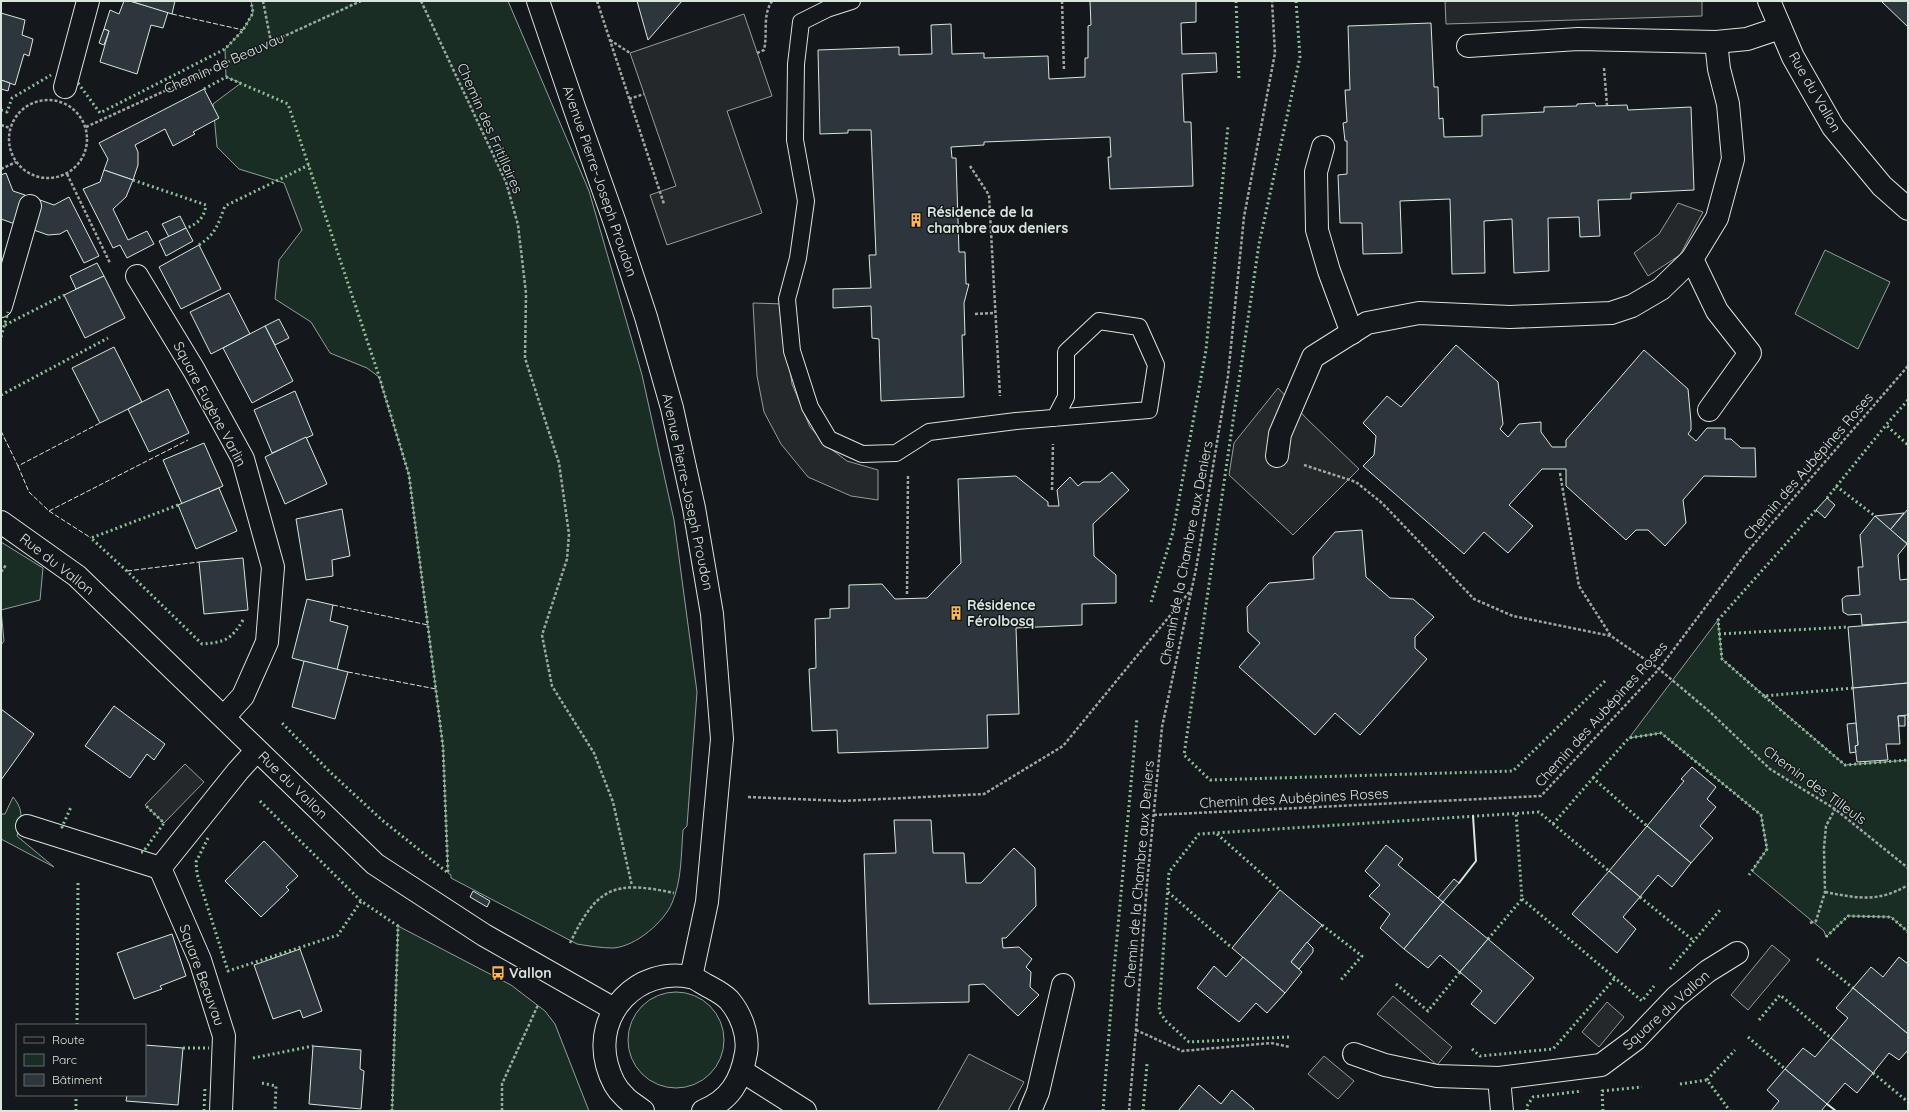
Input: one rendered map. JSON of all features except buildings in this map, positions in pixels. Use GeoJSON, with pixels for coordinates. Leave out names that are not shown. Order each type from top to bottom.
{"type":"FeatureCollection","features":[{"type":"Feature","properties":{"kind":"street"},"geometry":{"type":"LineString","coordinates":[[63,94],[88,1]]}},
{"type":"Feature","properties":{"kind":"street","name":"Avenue Pierre-Joseph Proudon"},"geometry":{"type":"LineString","coordinates":[[538,1],[646,317],[672,408],[694,508],[712,614],[722,739],[707,902],[691,977]]}},
{"type":"Feature","properties":{"kind":"street","name":"Rue du Vallon"},"geometry":{"type":"LineString","coordinates":[[1769,1],[1793,57],[1833,127],[1882,186],[1908,208]]}},
{"type":"Feature","properties":{"kind":"street"},"geometry":{"type":"LineString","coordinates":[[1468,46],[1578,39],[1716,42],[1747,39],[1780,28]]}},
{"type":"Feature","properties":{"kind":"street"},"geometry":{"type":"LineString","coordinates":[[1277,456],[1280,434],[1313,357],[1367,323],[1419,313],[1510,317],[1611,313],[1632,306],[1661,289],[1692,259],[1717,218],[1733,159],[1728,104],[1719,70],[1716,42]]}},
{"type":"Feature","properties":{"kind":"street"},"geometry":{"type":"LineString","coordinates":[[1323,147],[1316,172],[1317,230],[1329,271],[1352,333]]}},
{"type":"Feature","properties":{"kind":"street"},"geometry":{"type":"LineString","coordinates":[[1,306],[30,206]]}},
{"type":"Feature","properties":{"kind":"street"},"geometry":{"type":"LineString","coordinates":[[1692,259],[1717,312],[1750,353],[1709,410]]}},
{"type":"Feature","properties":{"kind":"street","name":"Square Eugène Varlin"},"geometry":{"type":"LineString","coordinates":[[137,276],[194,370],[243,460],[273,567],[267,642],[243,696],[224,717]]}},
{"type":"Feature","properties":{"kind":"street","name":"Rue du Vallon"},"geometry":{"type":"LineString","coordinates":[[1,522],[77,576],[224,717],[256,751],[375,864],[484,935],[614,1009]]}},
{"type":"Feature","properties":{"kind":"street"},"geometry":{"type":"LineString","coordinates":[[27,826],[160,868],[238,771],[256,751]]}},
{"type":"Feature","properties":{"kind":"street","name":"Square Beauvau"},"geometry":{"type":"LineString","coordinates":[[160,868],[200,960],[224,1036],[221,1111]]}},
{"type":"Feature","properties":{"kind":"street","name":"Square du Vallon"},"geometry":{"type":"LineString","coordinates":[[1354,1054],[1385,1065],[1437,1076],[1499,1078],[1601,1065],[1636,1039],[1682,992],[1708,971],[1737,953]]}},
{"type":"Feature","properties":{"kind":"street"},"geometry":{"type":"LineString","coordinates":[[643,1111],[623,1096],[610,1077],[604,1053],[605,1032],[614,1009],[624,996],[644,982],[666,976],[691,977],[723,994],[734,1006],[744,1029],[747,1047],[742,1071],[733,1089],[716,1106],[703,1111]]}},
{"type":"Feature","properties":{"kind":"street"},"geometry":{"type":"LineString","coordinates":[[1030,1111],[1038,1092],[1063,985]]}},
{"type":"Feature","properties":{"kind":"street"},"geometry":{"type":"LineString","coordinates":[[742,1071],[805,1111]]}},
{"type":"Feature","properties":{"kind":"street"},"geometry":{"type":"LineString","coordinates":[[1499,1078],[1502,1111]]}},
{"type":"Feature","properties":{"kind":"lane"},"geometry":{"type":"LineString","coordinates":[[852,1],[827,8],[801,22],[796,64],[795,140],[806,201],[798,258],[787,299],[792,351],[810,407],[829,439],[862,454],[896,453],[929,432],[1002,422],[1055,418],[1149,410],[1156,365],[1139,327],[1099,321],[1066,352],[1066,397],[1055,418]]}},
{"type":"Feature","properties":{"kind":"path"},"geometry":{"type":"LineString","coordinates":[[262,1],[271,42]]}},
{"type":"Feature","properties":{"kind":"path","name":"Chemin de Beauvau"},"geometry":{"type":"LineString","coordinates":[[67,174],[78,165],[85,154],[88,141],[86,127],[361,1]]}},
{"type":"Feature","properties":{"kind":"path","name":"Chemin des Fritillaires"},"geometry":{"type":"LineString","coordinates":[[421,1],[506,182],[518,225],[526,293],[525,358],[559,463],[569,534],[567,559],[542,635],[552,686],[594,753],[613,802],[632,886]]}},
{"type":"Feature","properties":{"kind":"path"},"geometry":{"type":"LineString","coordinates":[[597,1],[664,204]]}},
{"type":"Feature","properties":{"kind":"path"},"geometry":{"type":"LineString","coordinates":[[757,53],[764,50],[767,38],[767,8],[772,1]]}},
{"type":"Feature","properties":{"kind":"path"},"geometry":{"type":"LineString","coordinates":[[1062,1],[1064,71]]}},
{"type":"Feature","properties":{"kind":"path","name":"Chemin de la Chambre aux Deniers"},"geometry":{"type":"LineString","coordinates":[[1129,1111],[1147,884],[1162,727],[1192,590],[1228,376],[1244,218],[1275,53],[1272,1]]}},
{"type":"Feature","properties":{"kind":"path"},"geometry":{"type":"LineString","coordinates":[[609,40],[630,53]]}},
{"type":"Feature","properties":{"kind":"path"},"geometry":{"type":"LineString","coordinates":[[1602,40],[1607,106]]}},
{"type":"Feature","properties":{"kind":"path"},"geometry":{"type":"LineString","coordinates":[[30,174],[16,162],[10,151],[8,140],[10,128],[16,116],[25,106],[38,100],[63,94]]}},
{"type":"Feature","properties":{"kind":"path"},"geometry":{"type":"LineString","coordinates":[[629,99],[644,94]]}},
{"type":"Feature","properties":{"kind":"path"},"geometry":{"type":"LineString","coordinates":[[1,125],[10,128]]}},
{"type":"Feature","properties":{"kind":"path"},"geometry":{"type":"LineString","coordinates":[[1,169],[16,162]]}},
{"type":"Feature","properties":{"kind":"path"},"geometry":{"type":"LineString","coordinates":[[970,166],[989,195],[996,313],[997,364],[1002,422]]}},
{"type":"Feature","properties":{"kind":"path"},"geometry":{"type":"LineString","coordinates":[[40,177],[54,178],[67,174],[112,267],[137,276]]}},
{"type":"Feature","properties":{"kind":"path"},"geometry":{"type":"LineString","coordinates":[[975,314],[996,313]]}},
{"type":"Feature","properties":{"kind":"path","name":"Chemin des Aubépines Roses"},"geometry":{"type":"LineString","coordinates":[[1154,815],[1541,796],[1659,669],[1746,553],[1908,366]]}},
{"type":"Feature","properties":{"kind":"path"},"geometry":{"type":"LineString","coordinates":[[1052,490],[1052,457],[1055,418]]}},
{"type":"Feature","properties":{"kind":"path"},"geometry":{"type":"LineString","coordinates":[[907,594],[908,445]]}},
{"type":"Feature","properties":{"kind":"path"},"geometry":{"type":"LineString","coordinates":[[1277,456],[1356,482],[1382,503],[1474,599],[1513,616],[1611,636]]}},
{"type":"Feature","properties":{"kind":"path"},"geometry":{"type":"LineString","coordinates":[[1560,473],[1579,586],[1611,636]]}},
{"type":"Feature","properties":{"kind":"path"},"geometry":{"type":"LineString","coordinates":[[1,572],[6,565]]}},
{"type":"Feature","properties":{"kind":"path"},"geometry":{"type":"LineString","coordinates":[[748,797],[843,801],[984,794],[1063,746],[1192,590]]}},
{"type":"Feature","properties":{"kind":"path","name":"Chemin des Tilleuls"},"geometry":{"type":"LineString","coordinates":[[1611,636],[1659,669],[1710,712],[1770,769],[1835,809],[1908,868]]}},
{"type":"Feature","properties":{"kind":"path"},"geometry":{"type":"LineString","coordinates":[[1810,923],[1816,921],[1825,892],[1824,848],[1826,826],[1835,809]]}},
{"type":"Feature","properties":{"kind":"path"},"geometry":{"type":"LineString","coordinates":[[1825,892],[1860,899],[1885,896],[1908,885]]}},
{"type":"Feature","properties":{"kind":"path"},"geometry":{"type":"LineString","coordinates":[[570,943],[586,912],[595,902],[605,895],[618,889],[632,886],[674,893]]}},
{"type":"Feature","properties":{"kind":"path"},"geometry":{"type":"LineString","coordinates":[[502,1111],[502,1084],[538,1005]]}},
{"type":"Feature","properties":{"kind":"path"},"geometry":{"type":"LineString","coordinates":[[1136,1030],[1182,1051],[1271,1043],[1290,1047]]}},
{"type":"Feature","properties":{"kind":"green space"},"geometry":{"type":"Polygon","coordinates":[[[251,1],[508,1],[589,191],[642,375],[674,520],[697,692],[687,826],[683,830],[678,885],[672,903],[663,918],[648,932],[631,943],[614,948],[577,944],[451,878],[451,875],[448,873],[443,747],[409,475],[379,377],[367,368],[330,353],[311,322],[275,299],[279,260],[302,230],[284,183],[239,169],[217,147],[213,104],[241,83],[226,77],[225,49],[243,30],[253,13],[251,1]]]}},
{"type":"Feature","properties":{"kind":"green space"},"geometry":{"type":"Polygon","coordinates":[[[1825,250],[1890,282],[1858,349],[1795,314],[1825,250]]]}},
{"type":"Feature","properties":{"kind":"green space"},"geometry":{"type":"Polygon","coordinates":[[[1,542],[43,568],[40,600],[1,610],[1,542]]]}},
{"type":"Feature","properties":{"kind":"green space"},"geometry":{"type":"Polygon","coordinates":[[[1,610],[4,641],[1,645],[1,610]]]}},
{"type":"Feature","properties":{"kind":"green space"},"geometry":{"type":"Polygon","coordinates":[[[1718,620],[1722,659],[1845,765],[1908,760],[1908,932],[1891,917],[1848,916],[1826,937],[1824,931],[1752,871],[1767,849],[1761,815],[1661,733],[1629,738],[1718,620]]]}},
{"type":"Feature","properties":{"kind":"green space"},"geometry":{"type":"Polygon","coordinates":[[[13,797],[19,806],[21,815],[17,836],[54,867],[1,839],[1,814],[5,814],[13,797]]]}},
{"type":"Feature","properties":{"kind":"green space"},"geometry":{"type":"Polygon","coordinates":[[[398,926],[511,985],[545,1011],[555,1024],[589,1111],[392,1111],[398,926]]]}},
{"type":"Feature","properties":{"kind":"green space"},"geometry":{"type":"Polygon","coordinates":[[[676,992],[694,996],[703,1000],[710,1006],[716,1013],[720,1022],[724,1040],[720,1058],[716,1067],[710,1074],[703,1080],[694,1084],[676,1088],[658,1084],[649,1080],[642,1074],[636,1067],[632,1058],[628,1040],[632,1022],[636,1013],[642,1006],[649,1000],[658,996],[676,992]]]}},
{"type":"Feature","properties":{"kind":"shaded area"},"geometry":{"type":"Polygon","coordinates":[[[1445,1],[1702,1],[1702,16],[1446,24],[1445,1]]]}},
{"type":"Feature","properties":{"kind":"shaded area"},"geometry":{"type":"Polygon","coordinates":[[[744,14],[772,96],[727,111],[762,213],[667,245],[650,195],[676,186],[630,53],[744,14]]]}},
{"type":"Feature","properties":{"kind":"shaded area"},"geometry":{"type":"Polygon","coordinates":[[[1678,203],[1703,212],[1680,255],[1648,276],[1634,253],[1659,234],[1678,203]]]}},
{"type":"Feature","properties":{"kind":"shaded area"},"geometry":{"type":"Polygon","coordinates":[[[753,303],[784,304],[786,341],[792,384],[810,427],[827,446],[847,461],[878,470],[878,500],[851,496],[808,477],[781,444],[764,412],[757,376],[753,303]]]}},
{"type":"Feature","properties":{"kind":"shaded area"},"geometry":{"type":"Polygon","coordinates":[[[1278,388],[1307,419],[1359,469],[1293,535],[1229,475],[1234,443],[1278,388]]]}},
{"type":"Feature","properties":{"kind":"shaded area"},"geometry":{"type":"Polygon","coordinates":[[[185,764],[204,782],[164,823],[145,805],[185,764]]]}},
{"type":"Feature","properties":{"kind":"shaded area"},"geometry":{"type":"Polygon","coordinates":[[[1772,945],[1790,960],[1748,1010],[1731,995],[1772,945]]]}},
{"type":"Feature","properties":{"kind":"shaded area"},"geometry":{"type":"Polygon","coordinates":[[[1393,996],[1452,1047],[1437,1065],[1377,1014],[1393,996]]]}},
{"type":"Feature","properties":{"kind":"shaded area"},"geometry":{"type":"Polygon","coordinates":[[[1607,1002],[1624,1017],[1599,1047],[1582,1032],[1607,1002]]]}},
{"type":"Feature","properties":{"kind":"shaded area"},"geometry":{"type":"Polygon","coordinates":[[[969,1054],[1024,1082],[1008,1111],[937,1111],[969,1054]]]}},
{"type":"Feature","properties":{"kind":"shaded area"},"geometry":{"type":"Polygon","coordinates":[[[1324,1056],[1354,1081],[1338,1099],[1308,1074],[1324,1056]]]}},
{"type":"Feature","properties":{"kind":"hedge"},"geometry":{"type":"LineString","coordinates":[[78,83],[100,113],[225,49],[243,30],[253,13],[251,1]]}},
{"type":"Feature","properties":{"kind":"hedge"},"geometry":{"type":"LineString","coordinates":[[1236,1],[1239,80]]}},
{"type":"Feature","properties":{"kind":"hedge"},"geometry":{"type":"LineString","coordinates":[[1296,1],[1300,57],[1259,244],[1184,755],[1210,780],[1513,771],[1605,681]]}},
{"type":"Feature","properties":{"kind":"hedge"},"geometry":{"type":"LineString","coordinates":[[1,110],[7,112],[12,98],[51,75]]}},
{"type":"Feature","properties":{"kind":"hedge"},"geometry":{"type":"LineString","coordinates":[[204,89],[226,77],[288,104],[379,376],[409,475],[443,747],[448,873],[382,820],[330,772],[281,722]]}},
{"type":"Feature","properties":{"kind":"hedge"},"geometry":{"type":"LineString","coordinates":[[1151,602],[1173,532],[1206,350],[1228,126]]}},
{"type":"Feature","properties":{"kind":"hedge"},"geometry":{"type":"LineString","coordinates":[[199,245],[213,233],[225,206],[309,165]]}},
{"type":"Feature","properties":{"kind":"hedge"},"geometry":{"type":"LineString","coordinates":[[133,180],[206,205],[204,214],[200,220],[194,225],[186,228]]}},
{"type":"Feature","properties":{"kind":"hedge"},"geometry":{"type":"LineString","coordinates":[[5,325],[64,295]]}},
{"type":"Feature","properties":{"kind":"hedge"},"geometry":{"type":"LineString","coordinates":[[1,337],[8,312]]}},
{"type":"Feature","properties":{"kind":"hedge"},"geometry":{"type":"LineString","coordinates":[[1,395],[108,338]]}},
{"type":"Feature","properties":{"kind":"hedge"},"geometry":{"type":"LineString","coordinates":[[1908,400],[1886,425],[1908,445]]}},
{"type":"Feature","properties":{"kind":"hedge"},"geometry":{"type":"LineString","coordinates":[[1827,498],[1886,425]]}},
{"type":"Feature","properties":{"kind":"hedge"},"geometry":{"type":"LineString","coordinates":[[1836,486],[1875,516]]}},
{"type":"Feature","properties":{"kind":"hedge"},"geometry":{"type":"LineString","coordinates":[[178,505],[91,538],[202,644],[227,639],[235,632],[243,620]]}},
{"type":"Feature","properties":{"kind":"hedge"},"geometry":{"type":"LineString","coordinates":[[1764,696],[1722,659],[1718,620],[1816,510]]}},
{"type":"Feature","properties":{"kind":"hedge"},"geometry":{"type":"LineString","coordinates":[[1719,634],[1848,627]]}},
{"type":"Feature","properties":{"kind":"hedge"},"geometry":{"type":"LineString","coordinates":[[1853,688],[1764,696],[1845,765],[1908,760]]}},
{"type":"Feature","properties":{"kind":"hedge"},"geometry":{"type":"LineString","coordinates":[[1103,1111],[1113,981],[1137,718]]}},
{"type":"Feature","properties":{"kind":"hedge"},"geometry":{"type":"LineString","coordinates":[[1593,778],[1629,738],[1661,733],[1761,815],[1767,849],[1749,875]]}},
{"type":"Feature","properties":{"kind":"hedge"},"geometry":{"type":"LineString","coordinates":[[1553,824],[1593,778],[1647,826]]}},
{"type":"Feature","properties":{"kind":"hedge"},"geometry":{"type":"LineString","coordinates":[[260,801],[361,901],[398,926],[392,1111]]}},
{"type":"Feature","properties":{"kind":"hedge"},"geometry":{"type":"LineString","coordinates":[[141,852],[143,852],[164,823],[145,805]]}},
{"type":"Feature","properties":{"kind":"hedge"},"geometry":{"type":"LineString","coordinates":[[63,828],[62,827],[71,807]]}},
{"type":"Feature","properties":{"kind":"hedge"},"geometry":{"type":"LineString","coordinates":[[1289,1037],[1189,1042],[1166,1021],[1159,1011],[1169,872],[1199,834],[1539,812],[1609,871]]}},
{"type":"Feature","properties":{"kind":"hedge"},"geometry":{"type":"LineString","coordinates":[[1488,939],[1522,899],[1516,813]]}},
{"type":"Feature","properties":{"kind":"hedge"},"geometry":{"type":"LineString","coordinates":[[1217,834],[1280,890]]}},
{"type":"Feature","properties":{"kind":"hedge"},"geometry":{"type":"LineString","coordinates":[[208,838],[196,862],[197,874],[228,971],[338,935],[361,901]]}},
{"type":"Feature","properties":{"kind":"hedge"},"geometry":{"type":"LineString","coordinates":[[77,1024],[78,881]]}},
{"type":"Feature","properties":{"kind":"hedge"},"geometry":{"type":"LineString","coordinates":[[1168,892],[1232,948]]}},
{"type":"Feature","properties":{"kind":"hedge"},"geometry":{"type":"LineString","coordinates":[[1640,897],[1694,941]]}},
{"type":"Feature","properties":{"kind":"hedge"},"geometry":{"type":"LineString","coordinates":[[1522,899],[1642,1001],[1654,986]]}},
{"type":"Feature","properties":{"kind":"hedge"},"geometry":{"type":"LineString","coordinates":[[1670,969],[1720,910]]}},
{"type":"Feature","properties":{"kind":"hedge"},"geometry":{"type":"LineString","coordinates":[[1826,937],[1848,916],[1891,917],[1908,932]]}},
{"type":"Feature","properties":{"kind":"hedge"},"geometry":{"type":"LineString","coordinates":[[1322,925],[1362,956],[1340,981]]}},
{"type":"Feature","properties":{"kind":"hedge"},"geometry":{"type":"LineString","coordinates":[[1817,959],[1853,988]]}},
{"type":"Feature","properties":{"kind":"hedge"},"geometry":{"type":"LineString","coordinates":[[1396,984],[1428,1011],[1460,972]]}},
{"type":"Feature","properties":{"kind":"hedge"},"geometry":{"type":"LineString","coordinates":[[1472,1049],[1480,1056],[1553,1049],[1615,978]]}},
{"type":"Feature","properties":{"kind":"hedge"},"geometry":{"type":"LineString","coordinates":[[1759,1020],[1780,995],[1831,1038]]}},
{"type":"Feature","properties":{"kind":"hedge"},"geometry":{"type":"LineString","coordinates":[[1748,1037],[1785,1069]]}},
{"type":"Feature","properties":{"kind":"hedge"},"geometry":{"type":"LineString","coordinates":[[253,1058],[313,1046]]}},
{"type":"Feature","properties":{"kind":"hedge"},"geometry":{"type":"LineString","coordinates":[[183,1048],[209,1048]]}},
{"type":"Feature","properties":{"kind":"hedge"},"geometry":{"type":"LineString","coordinates":[[1707,1080],[1735,1050]]}},
{"type":"Feature","properties":{"kind":"hedge"},"geometry":{"type":"LineString","coordinates":[[1143,1111],[1147,1064]]}},
{"type":"Feature","properties":{"kind":"hedge"},"geometry":{"type":"LineString","coordinates":[[1873,1073],[1908,1102]]}},
{"type":"Feature","properties":{"kind":"hedge"},"geometry":{"type":"LineString","coordinates":[[1680,1084],[1707,1080],[1730,1111]]}},
{"type":"Feature","properties":{"kind":"hedge"},"geometry":{"type":"LineString","coordinates":[[262,1083],[276,1086],[275,1111]]}},
{"type":"Feature","properties":{"kind":"hedge"},"geometry":{"type":"LineString","coordinates":[[204,1111],[205,1086]]}},
{"type":"Feature","properties":{"kind":"hedge"},"geometry":{"type":"LineString","coordinates":[[1603,1111],[1602,1091],[1642,1087]]}},
{"type":"Feature","properties":{"kind":"hedge"},"geometry":{"type":"LineString","coordinates":[[1527,1111],[1527,1106],[1533,1097],[1582,1091]]}},
{"type":"Feature","properties":{"kind":"hedge"},"geometry":{"type":"LineString","coordinates":[[76,1096],[76,1111]]}},
{"type":"Feature","properties":{"kind":"fence"},"geometry":{"type":"LineString","coordinates":[[172,14],[243,30]]}},
{"type":"Feature","properties":{"kind":"fence"},"geometry":{"type":"LineString","coordinates":[[1,431],[18,466],[100,423]]}},
{"type":"Feature","properties":{"kind":"fence"},"geometry":{"type":"LineString","coordinates":[[49,511],[188,440]]}},
{"type":"Feature","properties":{"kind":"fence"},"geometry":{"type":"LineString","coordinates":[[18,466],[29,492],[49,511],[91,538]]}},
{"type":"Feature","properties":{"kind":"fence"},"geometry":{"type":"LineString","coordinates":[[127,571],[199,562]]}},
{"type":"Feature","properties":{"kind":"fence"},"geometry":{"type":"LineString","coordinates":[[333,605],[428,625]]}},
{"type":"Feature","properties":{"kind":"fence"},"geometry":{"type":"LineString","coordinates":[[348,672],[436,689]]}},
{"type":"Feature","properties":{"kind":"wall"},"geometry":{"type":"LineString","coordinates":[[1459,883],[1476,861],[1473,816]]}},
{"type":"Feature","properties":{"kind":"wall"},"geometry":{"type":"LineString","coordinates":[[1827,1104],[1836,1111]]}},
{"type":"Feature","properties":{"kind":"place","name":"Résidence de la chambre aux deniers"},"geometry":{"type":"Point","coordinates":[916,220]}},
{"type":"Feature","properties":{"kind":"place","name":"Résidence Férolbosq"},"geometry":{"type":"Point","coordinates":[956,613]}},
{"type":"Feature","properties":{"kind":"place","name":"Vallon"},"geometry":{"type":"Point","coordinates":[498,973]}}]}
